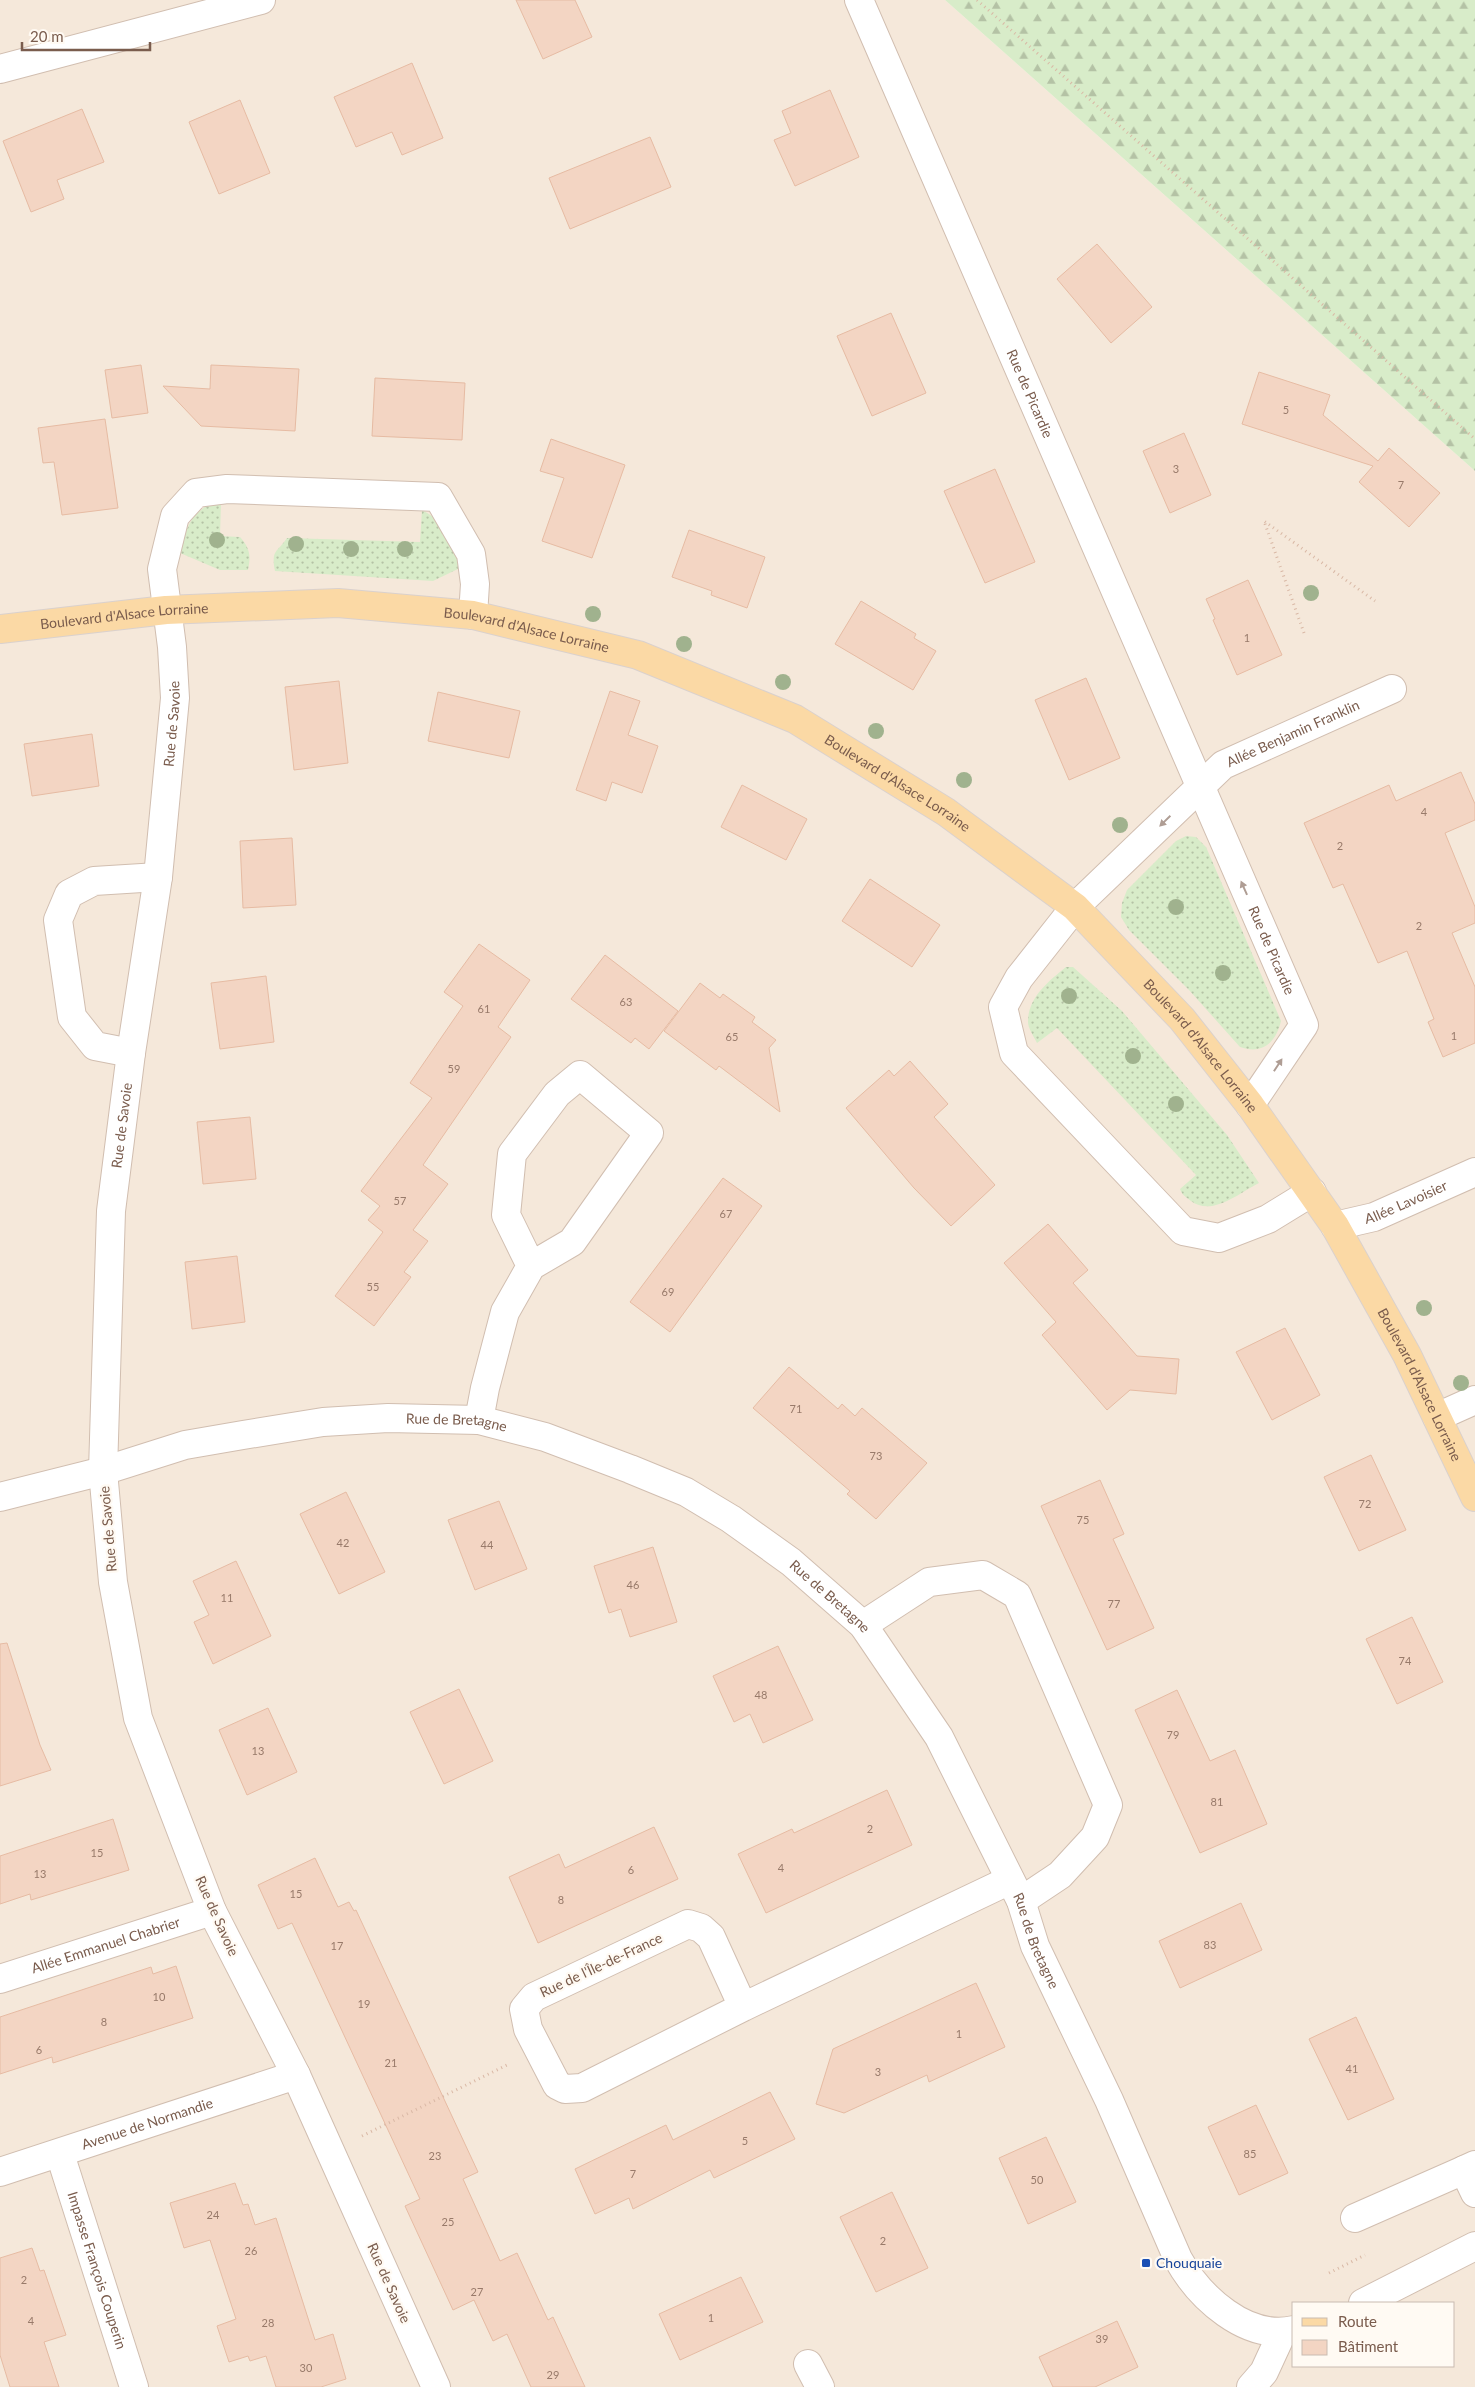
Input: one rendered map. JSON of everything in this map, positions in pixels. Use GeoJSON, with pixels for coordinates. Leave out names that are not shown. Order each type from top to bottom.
{"type":"FeatureCollection","features":[{"type":"Feature","properties":{"kind":"main road","name":"Boulevard d'Alsace Lorraine"},"geometry":{"type":"LineString","coordinates":[[0,629],[166,610],[338,603],[473,615],[638,655],[795,718],[946,812],[1075,907],[1182,1019],[1250,1105],[1335,1226],[1407,1355],[1475,1497]]}},
{"type":"Feature","properties":{"kind":"street"},"geometry":{"type":"LineString","coordinates":[[0,69],[261,0]]}},
{"type":"Feature","properties":{"kind":"street","name":"Rue de Picardie"},"geometry":{"type":"LineString","coordinates":[[859,0],[1304,1025],[1250,1105]]}},
{"type":"Feature","properties":{"kind":"street","name":"Rue de Savoie"},"geometry":{"type":"LineString","coordinates":[[436,2387],[296,2075],[212,1912],[138,1718],[113,1582],[103,1471],[111,1211],[131,1053],[158,877],[175,698],[172,647],[162,569],[175,516],[196,493],[227,489],[438,497],[471,554],[476,584],[473,615]]}},
{"type":"Feature","properties":{"kind":"street","name":"Allée Benjamin Franklin"},"geometry":{"type":"LineString","coordinates":[[1200,787],[1223,764],[1392,689]]}},
{"type":"Feature","properties":{"kind":"street"},"geometry":{"type":"LineString","coordinates":[[1200,787],[1075,907],[1019,978],[1003,1007],[1014,1052],[1183,1231],[1219,1238],[1268,1219],[1312,1192]]}},
{"type":"Feature","properties":{"kind":"street"},"geometry":{"type":"LineString","coordinates":[[131,1053],[95,1046],[72,1017],[58,920],[68,894],[94,882],[158,877]]}},
{"type":"Feature","properties":{"kind":"street"},"geometry":{"type":"LineString","coordinates":[[479,1420],[504,1312],[531,1266],[572,1242],[649,1133],[580,1075],[557,1094],[512,1154],[506,1215],[531,1266]]}},
{"type":"Feature","properties":{"kind":"street","name":"Allée Lavoisier"},"geometry":{"type":"LineString","coordinates":[[1335,1226],[1374,1217],[1475,1172]]}},
{"type":"Feature","properties":{"kind":"street"},"geometry":{"type":"LineString","coordinates":[[1437,1417],[1475,1400]]}},
{"type":"Feature","properties":{"kind":"street","name":"Rue de Bretagne"},"geometry":{"type":"LineString","coordinates":[[0,1497],[103,1471],[185,1445],[323,1422],[388,1418],[479,1420],[545,1437],[630,1468],[686,1492],[731,1520],[790,1562],[862,1625],[938,1737],[1016,1890],[1036,1946],[1109,2100],[1178,2259],[1190,2280],[1225,2313],[1253,2328],[1288,2331]]}},
{"type":"Feature","properties":{"kind":"street","name":"Rue de l'Île-de-France"},"geometry":{"type":"LineString","coordinates":[[743,2007],[711,1937],[701,1928],[688,1924],[534,1997],[524,2010],[528,2029],[557,2085],[565,2089],[582,2088],[743,2007],[1016,1890],[1060,1875],[1095,1836],[1108,1805],[1017,1596],[983,1575],[929,1582],[862,1625]]}},
{"type":"Feature","properties":{"kind":"street","name":"Allée Emmanuel Chabrier"},"geometry":{"type":"LineString","coordinates":[[0,1979],[212,1912]]}},
{"type":"Feature","properties":{"kind":"street","name":"Avenue de Normandie"},"geometry":{"type":"LineString","coordinates":[[0,2172],[60,2154],[296,2075]]}},
{"type":"Feature","properties":{"kind":"street","name":"Impasse François Couperin"},"geometry":{"type":"LineString","coordinates":[[60,2154],[134,2387]]}},
{"type":"Feature","properties":{"kind":"street"},"geometry":{"type":"LineString","coordinates":[[1356,2218],[1471,2176]]}},
{"type":"Feature","properties":{"kind":"street"},"geometry":{"type":"LineString","coordinates":[[1365,2302],[1475,2246]]}},
{"type":"Feature","properties":{"kind":"street"},"geometry":{"type":"LineString","coordinates":[[1251,2387],[1264,2372],[1288,2331]]}},
{"type":"Feature","properties":{"kind":"path"},"geometry":{"type":"LineString","coordinates":[[977,0],[1475,440]]}},
{"type":"Feature","properties":{"kind":"path"},"geometry":{"type":"LineString","coordinates":[[1304,633],[1264,521],[1375,601]]}},
{"type":"Feature","properties":{"kind":"path"},"geometry":{"type":"LineString","coordinates":[[330,2152],[539,2049]]}},
{"type":"Feature","properties":{"kind":"shaded area"},"geometry":{"type":"Polygon","coordinates":[[[0,0],[945,0],[1475,471],[1475,2387],[0,2387],[0,0]]]}},
{"type":"Feature","properties":{"kind":"green space"},"geometry":{"type":"Polygon","coordinates":[[[945,0],[1475,0],[1475,471],[945,0]]]}},
{"type":"Feature","properties":{"kind":"green space"},"geometry":{"type":"Polygon","coordinates":[[[213,502],[221,503],[220,536],[240,537],[246,545],[249,556],[248,570],[220,570],[180,553],[193,518],[198,512],[213,502]]]}},
{"type":"Feature","properties":{"kind":"green space"},"geometry":{"type":"Polygon","coordinates":[[[422,510],[431,515],[444,527],[452,541],[462,567],[433,581],[275,571],[274,555],[287,538],[420,542],[422,510]]]}},
{"type":"Feature","properties":{"kind":"green space"},"geometry":{"type":"Polygon","coordinates":[[[1186,836],[1196,837],[1206,847],[1281,1021],[1272,1041],[1262,1048],[1248,1049],[1240,1047],[1189,990],[1129,930],[1121,917],[1122,903],[1127,890],[1176,841],[1186,836]]]}},
{"type":"Feature","properties":{"kind":"green space"},"geometry":{"type":"Polygon","coordinates":[[[1066,967],[1073,967],[1122,1011],[1227,1135],[1259,1183],[1216,1205],[1199,1205],[1191,1201],[1180,1189],[1196,1175],[1057,1028],[1037,1043],[1028,1024],[1032,1005],[1041,990],[1066,967]]]}},
{"type":"Feature","properties":{"kind":"building"},"geometry":{"type":"Polygon","coordinates":[[[516,0],[575,0],[592,37],[543,59],[516,0]]]}},
{"type":"Feature","properties":{"kind":"building"},"geometry":{"type":"Polygon","coordinates":[[[412,63],[443,138],[402,155],[392,132],[356,147],[334,97],[412,63]]]}},
{"type":"Feature","properties":{"kind":"building"},"geometry":{"type":"Polygon","coordinates":[[[830,90],[859,157],[795,186],[774,140],[791,133],[782,111],[830,90]]]}},
{"type":"Feature","properties":{"kind":"building"},"geometry":{"type":"Polygon","coordinates":[[[240,100],[270,173],[219,194],[189,122],[240,100]]]}},
{"type":"Feature","properties":{"kind":"building"},"geometry":{"type":"Polygon","coordinates":[[[82,109],[104,162],[57,180],[64,199],[31,212],[3,141],[82,109]]]}},
{"type":"Feature","properties":{"kind":"building"},"geometry":{"type":"Polygon","coordinates":[[[650,137],[671,187],[570,229],[549,178],[650,137]]]}},
{"type":"Feature","properties":{"kind":"building"},"geometry":{"type":"Polygon","coordinates":[[[1097,244],[1152,307],[1111,343],[1057,279],[1097,244]]]}},
{"type":"Feature","properties":{"kind":"building"},"geometry":{"type":"Polygon","coordinates":[[[891,313],[926,393],[872,416],[837,336],[891,313]]]}},
{"type":"Feature","properties":{"kind":"building"},"geometry":{"type":"Polygon","coordinates":[[[141,365],[148,413],[112,418],[105,370],[141,365]]]}},
{"type":"Feature","properties":{"kind":"building"},"geometry":{"type":"Polygon","coordinates":[[[211,365],[299,369],[295,431],[201,426],[163,386],[210,389],[211,365]]]}},
{"type":"Feature","properties":{"kind":"building"},"geometry":{"type":"Polygon","coordinates":[[[1259,372],[1330,395],[1323,415],[1378,461],[1389,448],[1440,493],[1409,527],[1359,482],[1373,466],[1242,424],[1259,372]]]}},
{"type":"Feature","properties":{"kind":"building"},"geometry":{"type":"Polygon","coordinates":[[[375,378],[465,383],[462,440],[372,436],[375,378]]]}},
{"type":"Feature","properties":{"kind":"building"},"geometry":{"type":"Polygon","coordinates":[[[105,419],[118,508],[62,515],[54,462],[43,463],[38,428],[105,419]]]}},
{"type":"Feature","properties":{"kind":"building"},"geometry":{"type":"Polygon","coordinates":[[[1184,433],[1211,495],[1170,513],[1143,451],[1184,433]]]}},
{"type":"Feature","properties":{"kind":"building"},"geometry":{"type":"Polygon","coordinates":[[[551,439],[625,465],[592,558],[542,541],[564,478],[540,471],[551,439]]]}},
{"type":"Feature","properties":{"kind":"building"},"geometry":{"type":"Polygon","coordinates":[[[995,469],[1035,562],[985,583],[944,491],[995,469]]]}},
{"type":"Feature","properties":{"kind":"building"},"geometry":{"type":"Polygon","coordinates":[[[689,530],[765,557],[747,608],[711,595],[712,591],[672,577],[689,530]]]}},
{"type":"Feature","properties":{"kind":"building"},"geometry":{"type":"Polygon","coordinates":[[[1248,580],[1282,655],[1237,675],[1206,599],[1248,580]]]}},
{"type":"Feature","properties":{"kind":"building"},"geometry":{"type":"Polygon","coordinates":[[[861,601],[916,634],[914,638],[936,651],[913,690],[835,644],[861,601]]]}},
{"type":"Feature","properties":{"kind":"building"},"geometry":{"type":"Polygon","coordinates":[[[1086,678],[1120,758],[1069,780],[1035,700],[1086,678]]]}},
{"type":"Feature","properties":{"kind":"building"},"geometry":{"type":"Polygon","coordinates":[[[339,681],[348,763],[294,770],[285,687],[339,681]]]}},
{"type":"Feature","properties":{"kind":"building"},"geometry":{"type":"Polygon","coordinates":[[[610,691],[640,701],[628,735],[658,746],[642,793],[612,782],[606,801],[576,790],[610,691]]]}},
{"type":"Feature","properties":{"kind":"building"},"geometry":{"type":"Polygon","coordinates":[[[438,692],[520,711],[509,758],[428,741],[438,692]]]}},
{"type":"Feature","properties":{"kind":"building"},"geometry":{"type":"Polygon","coordinates":[[[92,734],[99,786],[32,796],[24,744],[92,734]]]}},
{"type":"Feature","properties":{"kind":"building"},"geometry":{"type":"Polygon","coordinates":[[[1461,772],[1475,804],[1475,820],[1445,833],[1475,907],[1475,923],[1452,933],[1475,987],[1475,1043],[1443,1057],[1428,1022],[1434,1019],[1407,951],[1378,963],[1343,884],[1333,888],[1304,823],[1389,785],[1396,801],[1461,772]]]}},
{"type":"Feature","properties":{"kind":"building"},"geometry":{"type":"Polygon","coordinates":[[[742,785],[807,819],[786,860],[721,827],[742,785]]]}},
{"type":"Feature","properties":{"kind":"building"},"geometry":{"type":"Polygon","coordinates":[[[292,838],[296,905],[243,908],[240,841],[292,838]]]}},
{"type":"Feature","properties":{"kind":"building"},"geometry":{"type":"Polygon","coordinates":[[[870,879],[940,925],[912,967],[842,921],[870,879]]]}},
{"type":"Feature","properties":{"kind":"building"},"geometry":{"type":"Polygon","coordinates":[[[479,944],[530,980],[498,1027],[511,1037],[423,1165],[448,1184],[413,1230],[428,1241],[404,1272],[411,1277],[374,1326],[335,1296],[383,1232],[368,1220],[380,1206],[361,1191],[432,1098],[410,1083],[463,1006],[444,992],[479,944]]]}},
{"type":"Feature","properties":{"kind":"building"},"geometry":{"type":"Polygon","coordinates":[[[605,955],[678,1011],[649,1049],[635,1038],[631,1043],[571,999],[605,955]]]}},
{"type":"Feature","properties":{"kind":"building"},"geometry":{"type":"Polygon","coordinates":[[[266,976],[274,1042],[220,1049],[211,983],[266,976]]]}},
{"type":"Feature","properties":{"kind":"building"},"geometry":{"type":"Polygon","coordinates":[[[700,983],[720,998],[723,994],[755,1017],[752,1022],[776,1040],[769,1048],[780,1112],[719,1066],[716,1070],[664,1031],[700,983]]]}},
{"type":"Feature","properties":{"kind":"building"},"geometry":{"type":"Polygon","coordinates":[[[910,1061],[948,1104],[934,1117],[995,1185],[951,1226],[914,1188],[846,1108],[889,1070],[894,1076],[910,1061]]]}},
{"type":"Feature","properties":{"kind":"building"},"geometry":{"type":"Polygon","coordinates":[[[250,1117],[256,1179],[203,1184],[197,1122],[250,1117]]]}},
{"type":"Feature","properties":{"kind":"building"},"geometry":{"type":"Polygon","coordinates":[[[723,1178],[762,1206],[670,1332],[630,1302],[723,1178]]]}},
{"type":"Feature","properties":{"kind":"building"},"geometry":{"type":"Polygon","coordinates":[[[1048,1224],[1088,1270],[1073,1283],[1137,1356],[1179,1359],[1176,1394],[1130,1390],[1107,1410],[1042,1335],[1056,1322],[1004,1263],[1048,1224]]]}},
{"type":"Feature","properties":{"kind":"building"},"geometry":{"type":"Polygon","coordinates":[[[237,1256],[245,1322],[192,1329],[185,1262],[237,1256]]]}},
{"type":"Feature","properties":{"kind":"building"},"geometry":{"type":"Polygon","coordinates":[[[1285,1328],[1320,1395],[1272,1420],[1236,1352],[1285,1328]]]}},
{"type":"Feature","properties":{"kind":"building"},"geometry":{"type":"Polygon","coordinates":[[[789,1367],[838,1409],[842,1404],[855,1416],[862,1408],[927,1463],[876,1519],[847,1494],[850,1491],[753,1408],[789,1367]]]}},
{"type":"Feature","properties":{"kind":"building"},"geometry":{"type":"Polygon","coordinates":[[[1371,1455],[1406,1530],[1359,1551],[1324,1477],[1371,1455]]]}},
{"type":"Feature","properties":{"kind":"building"},"geometry":{"type":"Polygon","coordinates":[[[1100,1480],[1124,1534],[1113,1539],[1154,1628],[1107,1650],[1041,1506],[1100,1480]]]}},
{"type":"Feature","properties":{"kind":"building"},"geometry":{"type":"Polygon","coordinates":[[[346,1492],[385,1572],[339,1594],[300,1514],[346,1492]]]}},
{"type":"Feature","properties":{"kind":"building"},"geometry":{"type":"Polygon","coordinates":[[[499,1501],[527,1569],[475,1590],[448,1520],[499,1501]]]}},
{"type":"Feature","properties":{"kind":"building"},"geometry":{"type":"Polygon","coordinates":[[[653,1547],[677,1622],[630,1637],[621,1609],[609,1613],[594,1566],[653,1547]]]}},
{"type":"Feature","properties":{"kind":"building"},"geometry":{"type":"Polygon","coordinates":[[[236,1561],[271,1636],[213,1664],[194,1622],[209,1615],[193,1581],[236,1561]]]}},
{"type":"Feature","properties":{"kind":"building"},"geometry":{"type":"Polygon","coordinates":[[[1412,1617],[1443,1682],[1397,1704],[1366,1639],[1412,1617]]]}},
{"type":"Feature","properties":{"kind":"building"},"geometry":{"type":"Polygon","coordinates":[[[7,1643],[40,1745],[51,1770],[0,1786],[0,1644],[7,1643]]]}},
{"type":"Feature","properties":{"kind":"building"},"geometry":{"type":"Polygon","coordinates":[[[778,1646],[813,1720],[763,1743],[750,1714],[734,1722],[713,1676],[778,1646]]]}},
{"type":"Feature","properties":{"kind":"building"},"geometry":{"type":"Polygon","coordinates":[[[459,1689],[493,1761],[444,1784],[410,1712],[459,1689]]]}},
{"type":"Feature","properties":{"kind":"building"},"geometry":{"type":"Polygon","coordinates":[[[1177,1690],[1210,1761],[1235,1750],[1267,1824],[1200,1853],[1135,1710],[1177,1690]]]}},
{"type":"Feature","properties":{"kind":"building"},"geometry":{"type":"Polygon","coordinates":[[[268,1708],[297,1772],[247,1795],[219,1730],[268,1708]]]}},
{"type":"Feature","properties":{"kind":"building"},"geometry":{"type":"Polygon","coordinates":[[[887,1790],[912,1845],[766,1913],[738,1854],[792,1829],[794,1833],[887,1790]]]}},
{"type":"Feature","properties":{"kind":"building"},"geometry":{"type":"Polygon","coordinates":[[[113,1819],[129,1870],[31,1900],[30,1894],[0,1904],[0,1856],[113,1819]]]}},
{"type":"Feature","properties":{"kind":"building"},"geometry":{"type":"Polygon","coordinates":[[[654,1827],[678,1879],[538,1943],[509,1877],[559,1854],[565,1868],[654,1827]]]}},
{"type":"Feature","properties":{"kind":"building"},"geometry":{"type":"Polygon","coordinates":[[[315,1858],[338,1907],[349,1902],[354,1911],[356,1910],[478,2172],[463,2179],[500,2261],[517,2253],[548,2320],[553,2317],[585,2387],[531,2387],[507,2334],[493,2341],[474,2300],[453,2310],[405,2206],[420,2199],[292,1923],[278,1929],[258,1885],[315,1858]]]}},
{"type":"Feature","properties":{"kind":"building"},"geometry":{"type":"Polygon","coordinates":[[[1241,1903],[1262,1950],[1180,1988],[1159,1941],[1241,1903]]]}},
{"type":"Feature","properties":{"kind":"building"},"geometry":{"type":"Polygon","coordinates":[[[176,1966],[193,2018],[53,2063],[52,2057],[0,2074],[0,2017],[151,1967],[153,1974],[176,1966]]]}},
{"type":"Feature","properties":{"kind":"building"},"geometry":{"type":"Polygon","coordinates":[[[976,1983],[1005,2047],[929,2082],[927,2075],[844,2113],[816,2104],[833,2049],[976,1983]]]}},
{"type":"Feature","properties":{"kind":"building"},"geometry":{"type":"Polygon","coordinates":[[[1356,2017],[1394,2099],[1348,2120],[1309,2039],[1356,2017]]]}},
{"type":"Feature","properties":{"kind":"building"},"geometry":{"type":"Polygon","coordinates":[[[770,2092],[795,2139],[714,2178],[710,2170],[633,2209],[629,2198],[595,2214],[575,2169],[666,2125],[673,2140],[770,2092]]]}},
{"type":"Feature","properties":{"kind":"building"},"geometry":{"type":"Polygon","coordinates":[[[1256,2105],[1288,2173],[1239,2195],[1208,2127],[1256,2105]]]}},
{"type":"Feature","properties":{"kind":"building"},"geometry":{"type":"Polygon","coordinates":[[[1046,2137],[1076,2202],[1028,2224],[999,2158],[1046,2137]]]}},
{"type":"Feature","properties":{"kind":"building"},"geometry":{"type":"Polygon","coordinates":[[[235,2183],[243,2205],[248,2204],[255,2225],[276,2218],[315,2340],[333,2334],[346,2379],[321,2387],[276,2387],[266,2356],[250,2361],[248,2356],[229,2362],[217,2326],[236,2319],[210,2240],[184,2248],[170,2203],[235,2183]]]}},
{"type":"Feature","properties":{"kind":"building"},"geometry":{"type":"Polygon","coordinates":[[[892,2192],[928,2268],[876,2292],[840,2217],[892,2192]]]}},
{"type":"Feature","properties":{"kind":"building"},"geometry":{"type":"Polygon","coordinates":[[[32,2248],[40,2271],[44,2270],[66,2335],[44,2342],[59,2387],[10,2387],[0,2355],[0,2258],[32,2248]]]}},
{"type":"Feature","properties":{"kind":"building"},"geometry":{"type":"Polygon","coordinates":[[[741,2277],[763,2322],[680,2360],[659,2314],[741,2277]]]}},
{"type":"Feature","properties":{"kind":"building"},"geometry":{"type":"Polygon","coordinates":[[[1117,2321],[1138,2367],[1095,2387],[1053,2387],[1039,2357],[1117,2321]]]}},
{"type":"Feature","properties":{"kind":"place","name":"Chouquaie"},"geometry":{"type":"Point","coordinates":[1146,2263]}}]}
